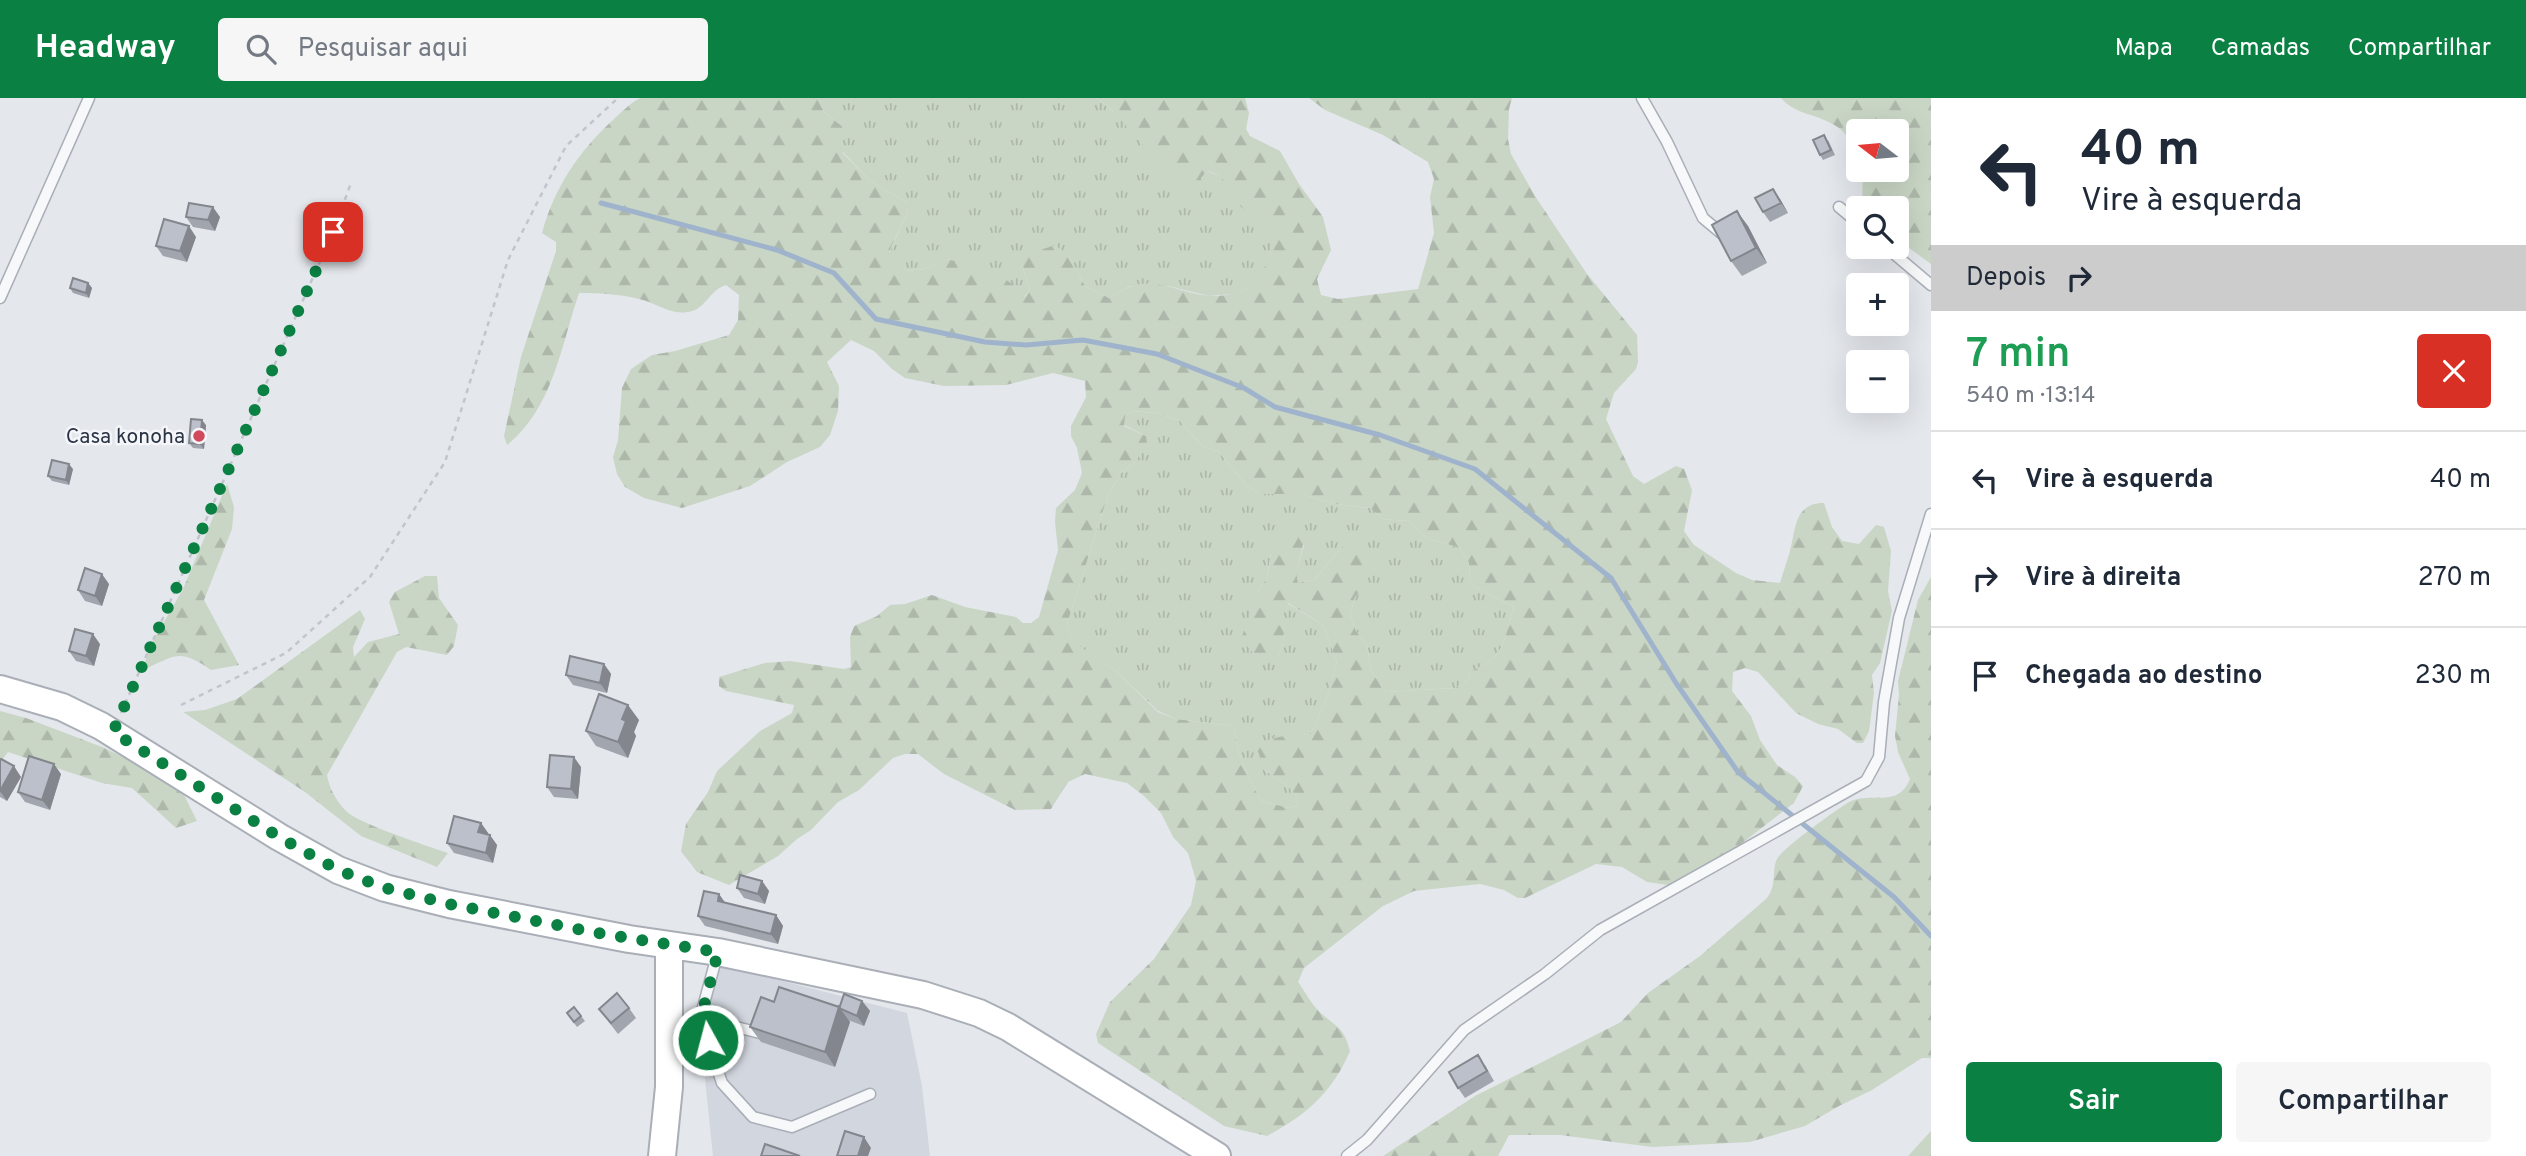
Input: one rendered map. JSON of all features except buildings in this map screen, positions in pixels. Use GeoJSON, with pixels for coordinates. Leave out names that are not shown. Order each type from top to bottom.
{"type":"FeatureCollection","features":[{"type":"Feature","properties":{"kind":"main road"},"geometry":{"type":"LineString","coordinates":[[0,689],[62,707],[113,732],[279,837],[338,870],[385,888],[462,907],[669,946],[718,952],[923,995],[979,1013],[1008,1027],[1217,1156]]}},
{"type":"Feature","properties":{"kind":"main road"},"geometry":{"type":"LineString","coordinates":[[663,1156],[669,1087],[669,946]]}},
{"type":"Feature","properties":{"kind":"lane"},"geometry":{"type":"LineString","coordinates":[[0,298],[89,98]]}},
{"type":"Feature","properties":{"kind":"lane"},"geometry":{"type":"LineString","coordinates":[[1642,98],[1667,142],[1703,218],[1722,234]]}},
{"type":"Feature","properties":{"kind":"lane"},"geometry":{"type":"LineString","coordinates":[[1839,207],[1846,213]]}},
{"type":"Feature","properties":{"kind":"lane"},"geometry":{"type":"LineString","coordinates":[[1900,259],[1931,285]]}},
{"type":"Feature","properties":{"kind":"lane"},"geometry":{"type":"LineString","coordinates":[[1347,1156],[1367,1140],[1464,1030],[1545,974],[1600,930],[1866,780],[1879,757],[1884,702],[1899,618],[1931,514]]}},
{"type":"Feature","properties":{"kind":"lane"},"geometry":{"type":"LineString","coordinates":[[718,952],[701,1018],[722,1083],[753,1117],[792,1127],[870,1094]]}},
{"type":"Feature","properties":{"kind":"lane"},"geometry":{"type":"LineString","coordinates":[[701,1018],[760,1033]]}},
{"type":"Feature","properties":{"kind":"path"},"geometry":{"type":"LineString","coordinates":[[181,705],[286,653],[370,577],[445,462],[508,260],[566,146],[618,98]]}},
{"type":"Feature","properties":{"kind":"path"},"geometry":{"type":"LineString","coordinates":[[113,732],[333,232],[351,183]]}},
{"type":"Feature","properties":{"kind":"shaded area"},"geometry":{"type":"Polygon","coordinates":[[[712,963],[907,1013],[922,1086],[930,1156],[713,1156],[703,1060],[695,1017],[712,963]]]}},
{"type":"Feature","properties":{"kind":"green space"},"geometry":{"type":"Polygon","coordinates":[[[818,98],[1096,98],[1201,178],[1207,171],[1223,177],[1242,208],[1271,227],[1271,252],[1258,285],[1233,294],[1209,296],[1168,286],[1130,286],[1109,298],[1085,286],[1069,256],[1022,265],[1030,290],[1024,297],[1013,284],[948,259],[924,269],[906,271],[889,253],[908,211],[908,203],[870,181],[843,152],[843,127],[824,112],[818,98]]]}},
{"type":"Feature","properties":{"kind":"green space"},"geometry":{"type":"Polygon","coordinates":[[[818,98],[824,112],[843,127],[843,153],[870,181],[908,203],[908,211],[889,252],[906,271],[924,269],[947,259],[988,270],[1013,284],[1025,297],[1030,290],[1022,265],[1023,256],[1055,245],[1069,256],[1085,286],[1109,298],[1126,288],[1149,283],[1216,296],[1257,285],[1271,252],[1271,228],[1245,211],[1220,176],[1214,173],[1207,171],[1201,178],[1201,187],[1192,190],[1177,184],[1112,110],[1096,98],[1245,98],[1249,113],[1246,129],[1250,136],[1280,151],[1323,217],[1331,250],[1317,279],[1321,295],[1338,299],[1418,289],[1434,233],[1430,197],[1434,179],[1428,162],[1383,135],[1325,110],[1309,98],[1512,98],[1508,139],[1511,154],[1535,196],[1587,274],[1637,335],[1636,369],[1614,393],[1606,419],[1633,476],[1644,484],[1676,466],[1684,469],[1692,490],[1684,531],[1694,545],[1736,573],[1752,580],[1780,583],[1798,519],[1807,507],[1814,504],[1824,503],[1832,527],[1842,541],[1859,544],[1876,525],[1884,527],[1891,551],[1888,591],[1892,611],[1880,663],[1872,675],[1874,693],[1869,731],[1863,743],[1857,743],[1838,729],[1818,724],[1796,713],[1758,672],[1745,668],[1733,672],[1732,691],[1751,716],[1760,740],[1777,765],[1803,786],[1794,803],[1733,850],[1668,885],[1647,882],[1622,867],[1596,864],[1525,898],[1480,884],[1414,891],[1383,906],[1304,968],[1298,982],[1316,1008],[1341,1030],[1350,1051],[1326,1091],[1306,1111],[1267,1136],[1224,1126],[1098,1043],[1096,1034],[1110,1002],[1154,959],[1191,905],[1196,881],[1188,853],[1173,837],[1161,813],[1127,783],[1085,774],[1068,782],[1051,809],[1015,810],[944,774],[918,754],[905,754],[893,758],[859,790],[838,802],[811,830],[778,856],[729,885],[697,872],[681,851],[686,824],[708,792],[717,771],[760,731],[792,713],[794,705],[726,691],[719,686],[719,677],[765,663],[790,661],[844,669],[851,667],[850,637],[854,626],[877,616],[890,605],[905,604],[932,595],[965,607],[1016,617],[1023,623],[1031,623],[1039,617],[1058,550],[1056,508],[1075,490],[1082,473],[1077,448],[1071,436],[1071,426],[1086,397],[1085,381],[1053,373],[1006,385],[944,386],[905,378],[874,351],[851,340],[827,362],[839,386],[838,411],[830,435],[820,447],[787,462],[750,486],[682,508],[644,498],[625,487],[617,474],[613,457],[618,440],[622,388],[631,369],[652,355],[729,335],[738,320],[739,295],[726,285],[716,290],[697,309],[678,312],[624,296],[579,293],[554,375],[545,395],[523,430],[507,445],[504,436],[521,357],[556,251],[556,242],[542,233],[547,216],[561,185],[590,143],[637,100],[818,98]],[[1131,411],[1125,417],[1124,426],[1146,436],[1147,444],[1135,462],[1121,473],[1108,495],[1067,624],[1072,641],[1116,671],[1158,712],[1176,719],[1234,726],[1240,755],[1261,801],[1289,808],[1297,806],[1298,798],[1287,785],[1264,770],[1257,748],[1275,738],[1311,734],[1327,697],[1337,662],[1323,625],[1288,603],[1281,610],[1284,636],[1276,661],[1259,660],[1241,639],[1258,592],[1267,578],[1271,553],[1286,532],[1303,536],[1297,571],[1298,583],[1314,580],[1342,547],[1350,546],[1358,554],[1366,585],[1355,597],[1350,615],[1356,631],[1367,645],[1371,671],[1386,692],[1455,688],[1469,679],[1470,671],[1491,661],[1497,654],[1505,639],[1514,607],[1475,587],[1470,580],[1469,563],[1460,548],[1427,538],[1409,521],[1382,519],[1370,508],[1335,504],[1302,494],[1260,494],[1246,485],[1218,451],[1203,447],[1180,421],[1156,413],[1131,411]]]}},
{"type":"Feature","properties":{"kind":"green space"},"geometry":{"type":"Polygon","coordinates":[[[1781,98],[1931,98],[1931,264],[1909,248],[1909,196],[1862,196],[1863,182],[1909,182],[1909,119],[1846,119],[1846,135],[1829,122],[1787,104],[1781,98]]]}},
{"type":"Feature","properties":{"kind":"green space"},"geometry":{"type":"Polygon","coordinates":[[[1131,411],[1156,413],[1180,421],[1203,447],[1218,451],[1246,485],[1260,494],[1302,494],[1335,504],[1370,508],[1382,519],[1409,521],[1427,538],[1460,548],[1469,563],[1470,580],[1475,587],[1514,607],[1505,639],[1497,654],[1491,661],[1470,671],[1469,679],[1455,688],[1386,692],[1371,671],[1367,645],[1356,631],[1350,615],[1355,597],[1342,547],[1314,580],[1298,583],[1295,575],[1304,545],[1271,553],[1267,578],[1258,592],[1276,661],[1284,636],[1280,610],[1287,603],[1323,625],[1337,662],[1327,697],[1311,734],[1271,739],[1264,770],[1287,785],[1298,798],[1297,806],[1289,808],[1261,801],[1240,755],[1234,726],[1176,719],[1158,711],[1116,671],[1072,642],[1067,624],[1108,495],[1121,473],[1135,462],[1146,436],[1124,425],[1125,417],[1131,411]]]}},
{"type":"Feature","properties":{"kind":"green space"},"geometry":{"type":"Polygon","coordinates":[[[227,484],[234,507],[232,529],[204,600],[239,665],[211,670],[192,659],[177,656],[143,670],[149,648],[183,589],[227,484]]]}},
{"type":"Feature","properties":{"kind":"green space"},"geometry":{"type":"Polygon","coordinates":[[[425,576],[437,576],[439,598],[458,625],[454,646],[447,655],[406,647],[397,652],[327,775],[336,798],[352,815],[393,834],[448,853],[437,867],[361,836],[305,792],[183,712],[205,710],[237,699],[360,610],[365,619],[353,647],[354,657],[368,642],[399,634],[389,602],[395,592],[425,576]]]}},
{"type":"Feature","properties":{"kind":"green space"},"geometry":{"type":"Polygon","coordinates":[[[1931,577],[1931,1058],[1922,1058],[1872,1090],[1805,1126],[1750,1142],[1652,1147],[1560,1135],[1509,1135],[1498,1156],[1383,1156],[1475,1096],[1621,1022],[1648,993],[1700,956],[1766,899],[1772,889],[1777,859],[1799,838],[1849,802],[1891,797],[1905,788],[1910,779],[1898,752],[1895,736],[1898,681],[1918,600],[1931,577]]]}},
{"type":"Feature","properties":{"kind":"green space"},"geometry":{"type":"Polygon","coordinates":[[[0,711],[102,747],[178,783],[197,821],[176,828],[132,788],[102,783],[8,752],[0,763],[0,711]]]}},
{"type":"Feature","properties":{"kind":"green space"},"geometry":{"type":"Polygon","coordinates":[[[1931,1131],[1931,1156],[1908,1156],[1931,1131]]]}},
{"type":"Feature","properties":{"kind":"waterway"},"geometry":{"type":"LineString","coordinates":[[601,203],[777,250],[834,273],[876,319],[985,342],[1026,345],[1083,340],[1157,354],[1244,388],[1275,407],[1380,435],[1475,469],[1611,578],[1676,683],[1738,772],[1894,897],[1931,936]]}},
{"type":"Feature","properties":{"kind":"place","name":"Casa konoha"},"geometry":{"type":"Point","coordinates":[199,436]}},
{"type":"Feature","properties":{"kind":"route"},"geometry":{"type":"LineString","coordinates":[[333,232],[200,528],[113,732],[279,837],[338,870],[385,888],[449,904],[603,934],[718,952],[701,1018],[708,1040]]}}]}
